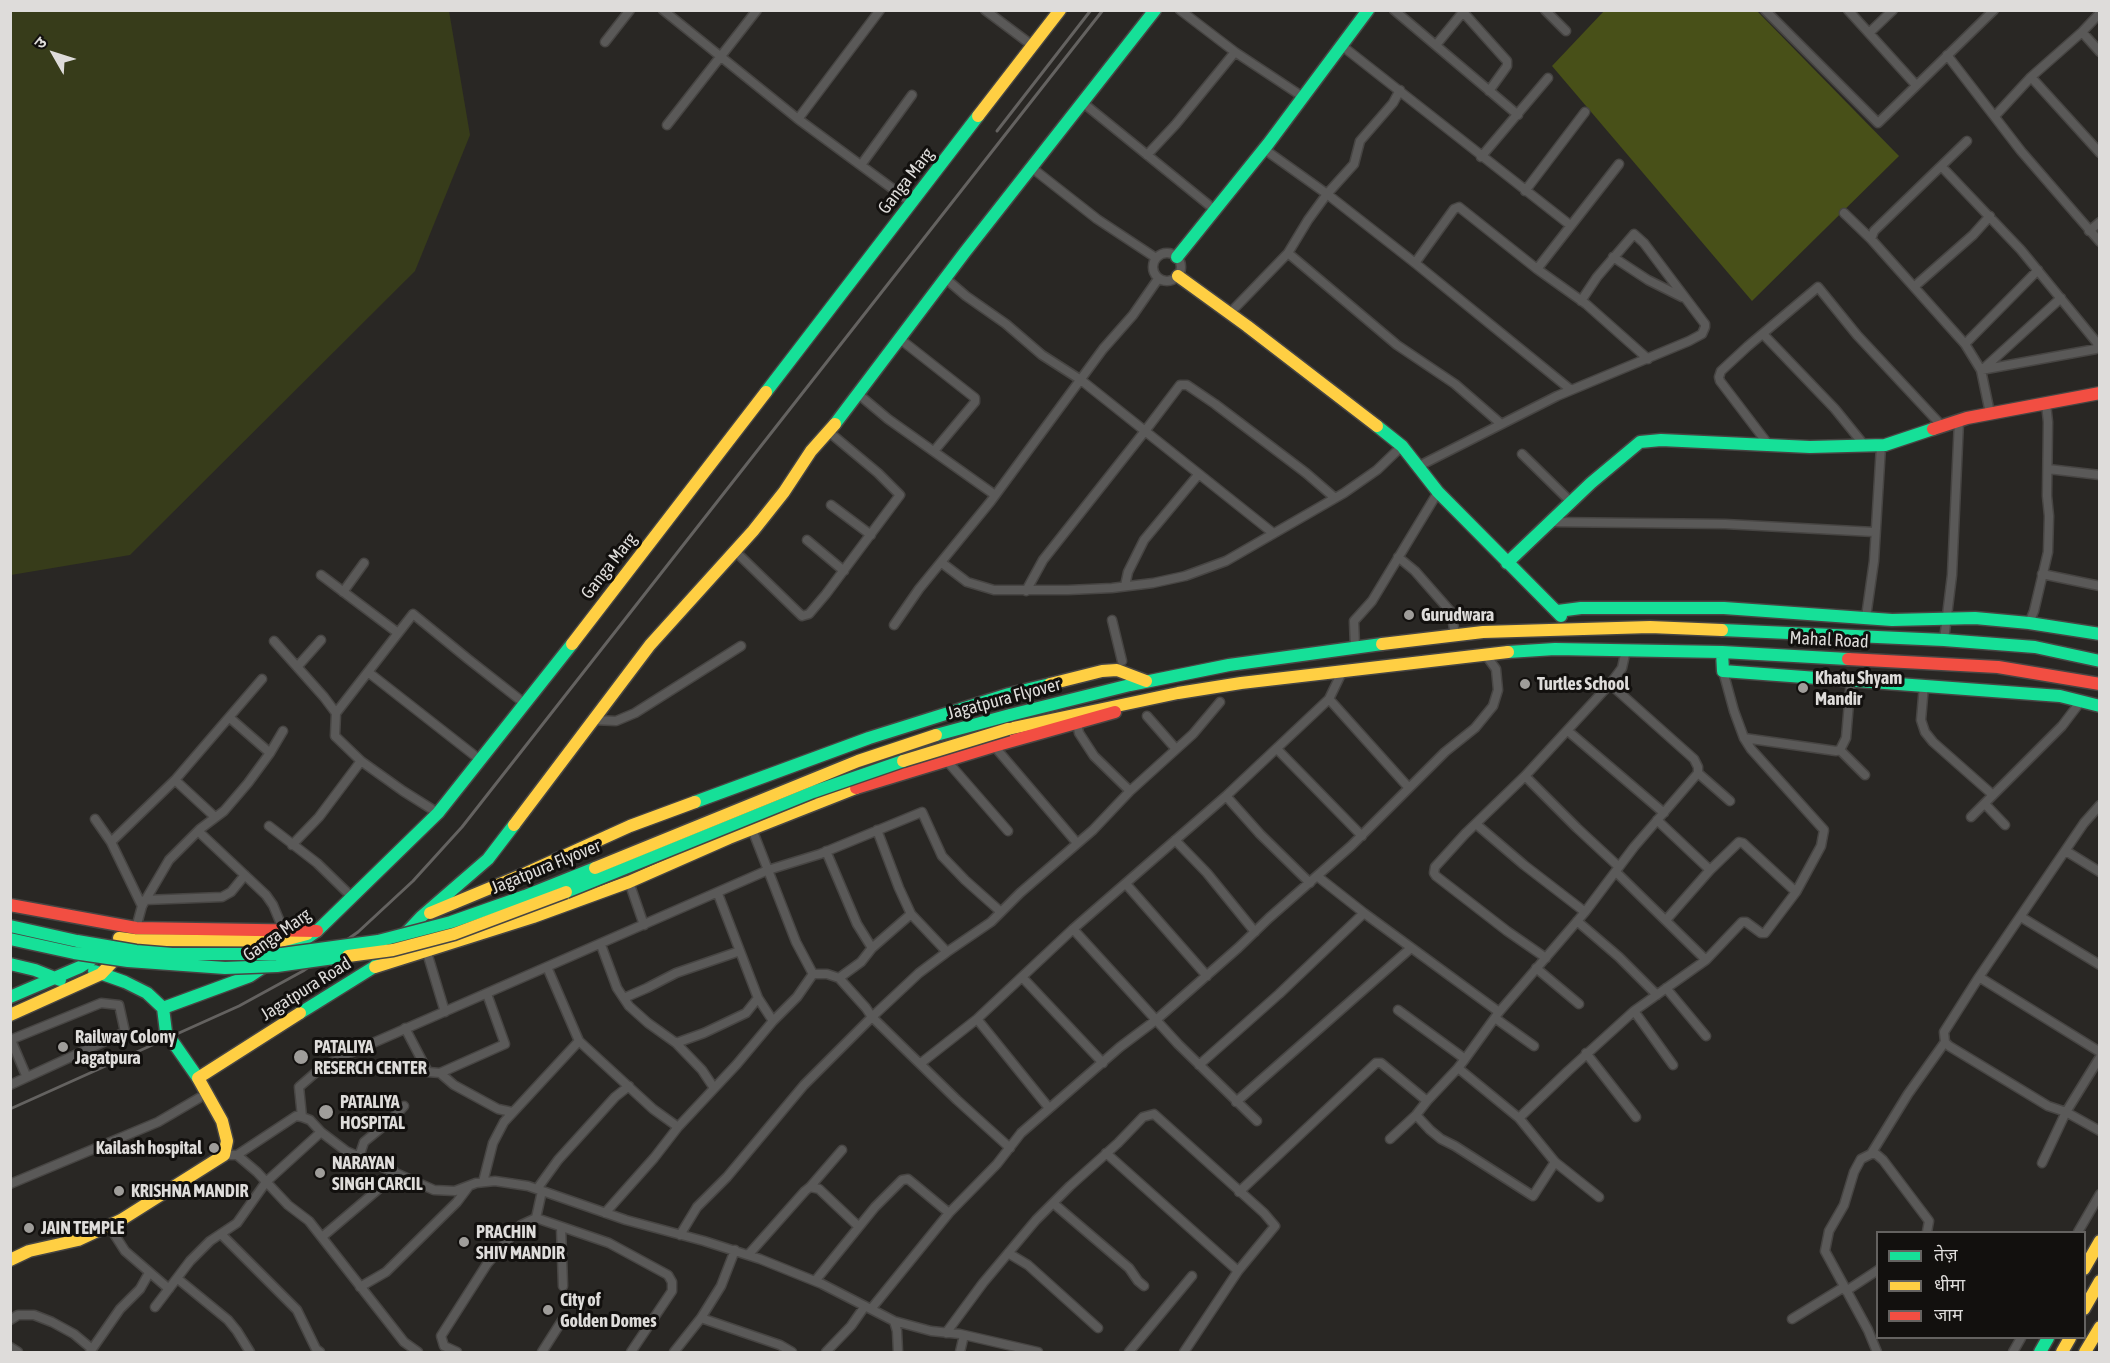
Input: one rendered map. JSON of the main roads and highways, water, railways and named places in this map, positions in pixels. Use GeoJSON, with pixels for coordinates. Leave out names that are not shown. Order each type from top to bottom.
{"type":"FeatureCollection","features":[{"type":"Feature","properties":{"kind":"railway"},"geometry":{"type":"LineString","coordinates":[[997,131],[1091,10]]}},
{"type":"Feature","properties":{"kind":"railway"},"geometry":{"type":"LineString","coordinates":[[10,1109],[239,1006],[303,971],[358,932],[413,881],[462,827],[1103,10]]}},
{"type":"Feature","properties":{"kind":"place","name":"Gurudwara"},"geometry":{"type":"Point","coordinates":[1409,615]}},
{"type":"Feature","properties":{"kind":"place","name":"Turtles School"},"geometry":{"type":"Point","coordinates":[1525,684]}},
{"type":"Feature","properties":{"kind":"place","name":"Khatu Shyam Mandir"},"geometry":{"type":"Point","coordinates":[1803,688]}},
{"type":"Feature","properties":{"kind":"place","name":"Railway Colony Jagatpura"},"geometry":{"type":"Point","coordinates":[63,1047]}},
{"type":"Feature","properties":{"kind":"place","name":"PATALIYA RESERCH CENTER"},"geometry":{"type":"Point","coordinates":[301,1057]}},
{"type":"Feature","properties":{"kind":"place","name":"PATALIYA HOSPITAL"},"geometry":{"type":"Point","coordinates":[326,1112]}},
{"type":"Feature","properties":{"kind":"place","name":"Kailash hospital"},"geometry":{"type":"Point","coordinates":[214,1148]}},
{"type":"Feature","properties":{"kind":"place","name":"NARAYAN SINGH CARCIL"},"geometry":{"type":"Point","coordinates":[320,1173]}},
{"type":"Feature","properties":{"kind":"place","name":"KRISHNA MANDIR"},"geometry":{"type":"Point","coordinates":[119,1191]}},
{"type":"Feature","properties":{"kind":"place","name":"JAIN TEMPLE"},"geometry":{"type":"Point","coordinates":[29,1228]}},
{"type":"Feature","properties":{"kind":"place","name":"PRACHIN SHIV MANDIR"},"geometry":{"type":"Point","coordinates":[464,1242]}},
{"type":"Feature","properties":{"kind":"place","name":"City of Golden Domes"},"geometry":{"type":"Point","coordinates":[548,1310]}}]}
